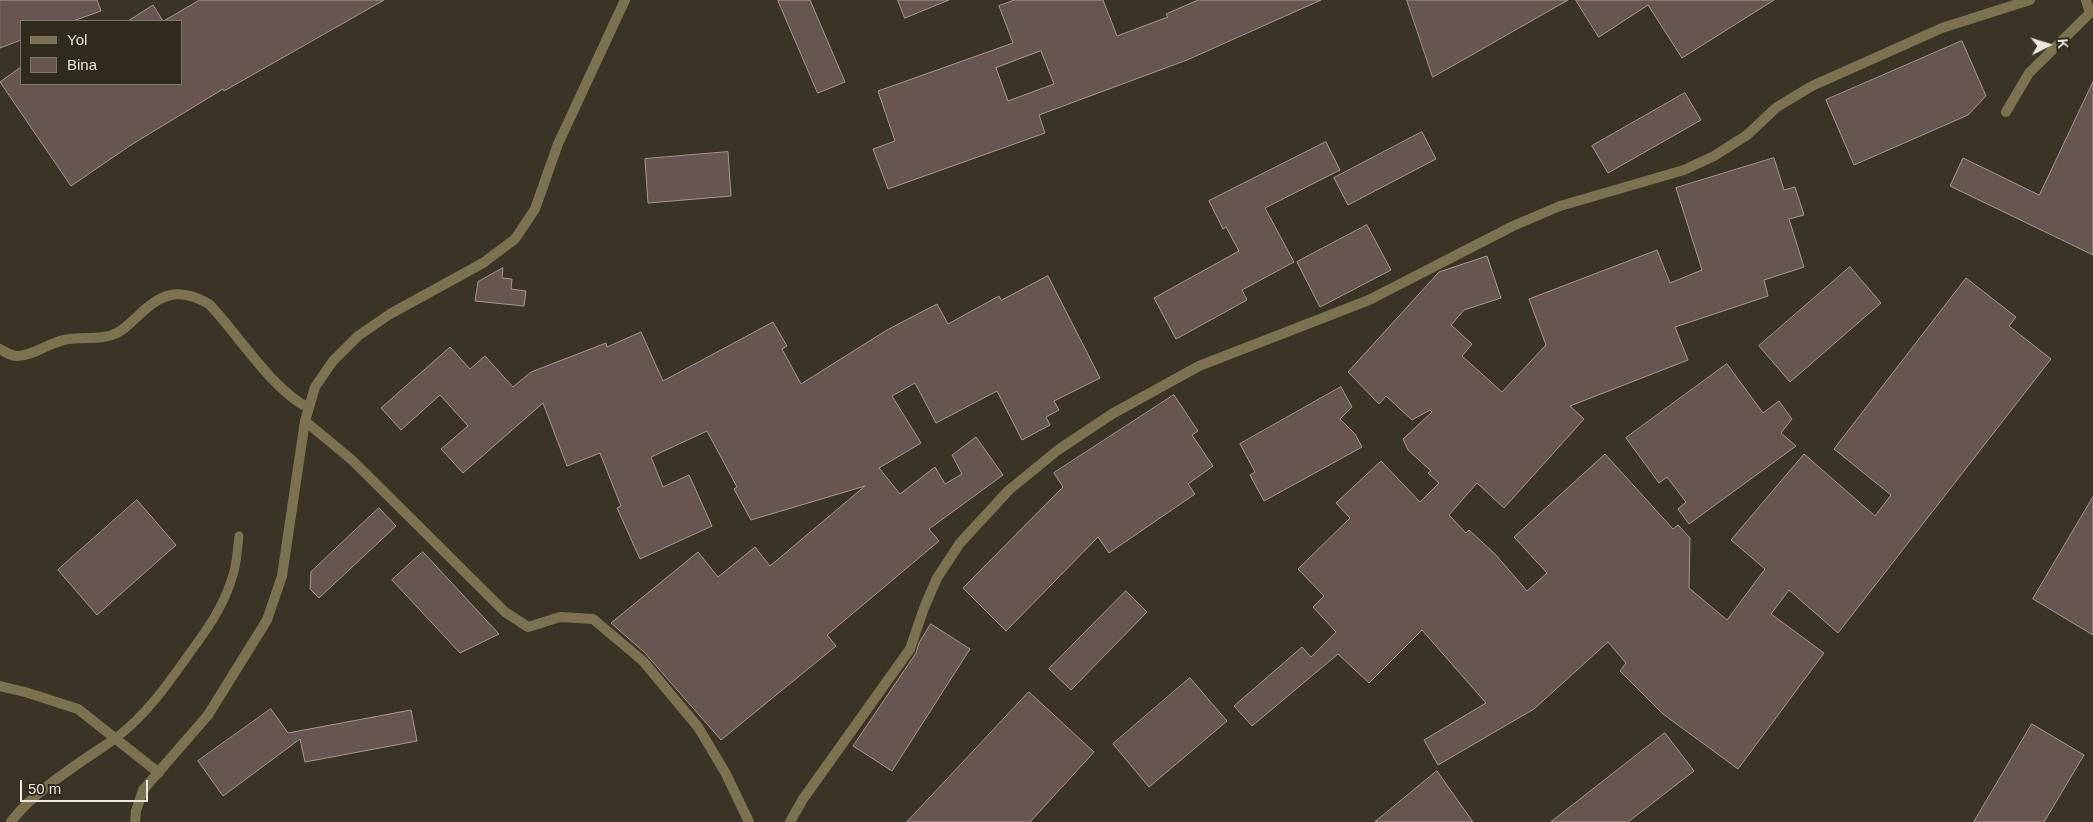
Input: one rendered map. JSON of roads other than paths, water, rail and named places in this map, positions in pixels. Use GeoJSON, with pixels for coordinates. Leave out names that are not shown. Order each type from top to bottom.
{"type":"FeatureCollection","features":[{"type":"Feature","properties":{"kind":"street"},"geometry":{"type":"LineString","coordinates":[[135,822],[143,790],[208,714],[267,620],[282,576],[305,420],[315,387],[333,361],[358,336],[390,314],[483,263],[515,239],[535,209],[558,144],[625,0]]}},
{"type":"Feature","properties":{"kind":"street"},"geometry":{"type":"LineString","coordinates":[[790,822],[803,798],[910,649],[937,578],[960,543],[1009,490],[1058,450],[1112,414],[1200,366],[1369,300],[1513,226],[1560,206],[1684,170],[1707,160],[1747,135],[1777,107],[1812,86],[1942,28],[2030,0]]}},
{"type":"Feature","properties":{"kind":"street"},"geometry":{"type":"LineString","coordinates":[[2006,112],[2029,73],[2090,13],[2086,0]]}},
{"type":"Feature","properties":{"kind":"street"},"geometry":{"type":"LineString","coordinates":[[0,349],[10,355],[26,355],[64,340],[109,336],[123,330],[153,301],[164,296],[186,295],[198,298],[209,304],[261,366],[294,399],[309,408]]}},
{"type":"Feature","properties":{"kind":"street"},"geometry":{"type":"LineString","coordinates":[[305,420],[352,460],[505,612],[528,627],[560,617],[593,620],[643,660],[698,727],[724,772],[749,822]]}},
{"type":"Feature","properties":{"kind":"street"},"geometry":{"type":"LineString","coordinates":[[0,686],[78,709],[158,773]]}},
{"type":"Feature","properties":{"kind":"street"},"geometry":{"type":"LineString","coordinates":[[11,822],[18,812],[65,773],[116,738]]}},
{"type":"Feature","properties":{"kind":"lane"},"geometry":{"type":"LineString","coordinates":[[116,738],[132,726],[156,701],[212,622],[232,580],[236,565],[239,536]]}}]}
